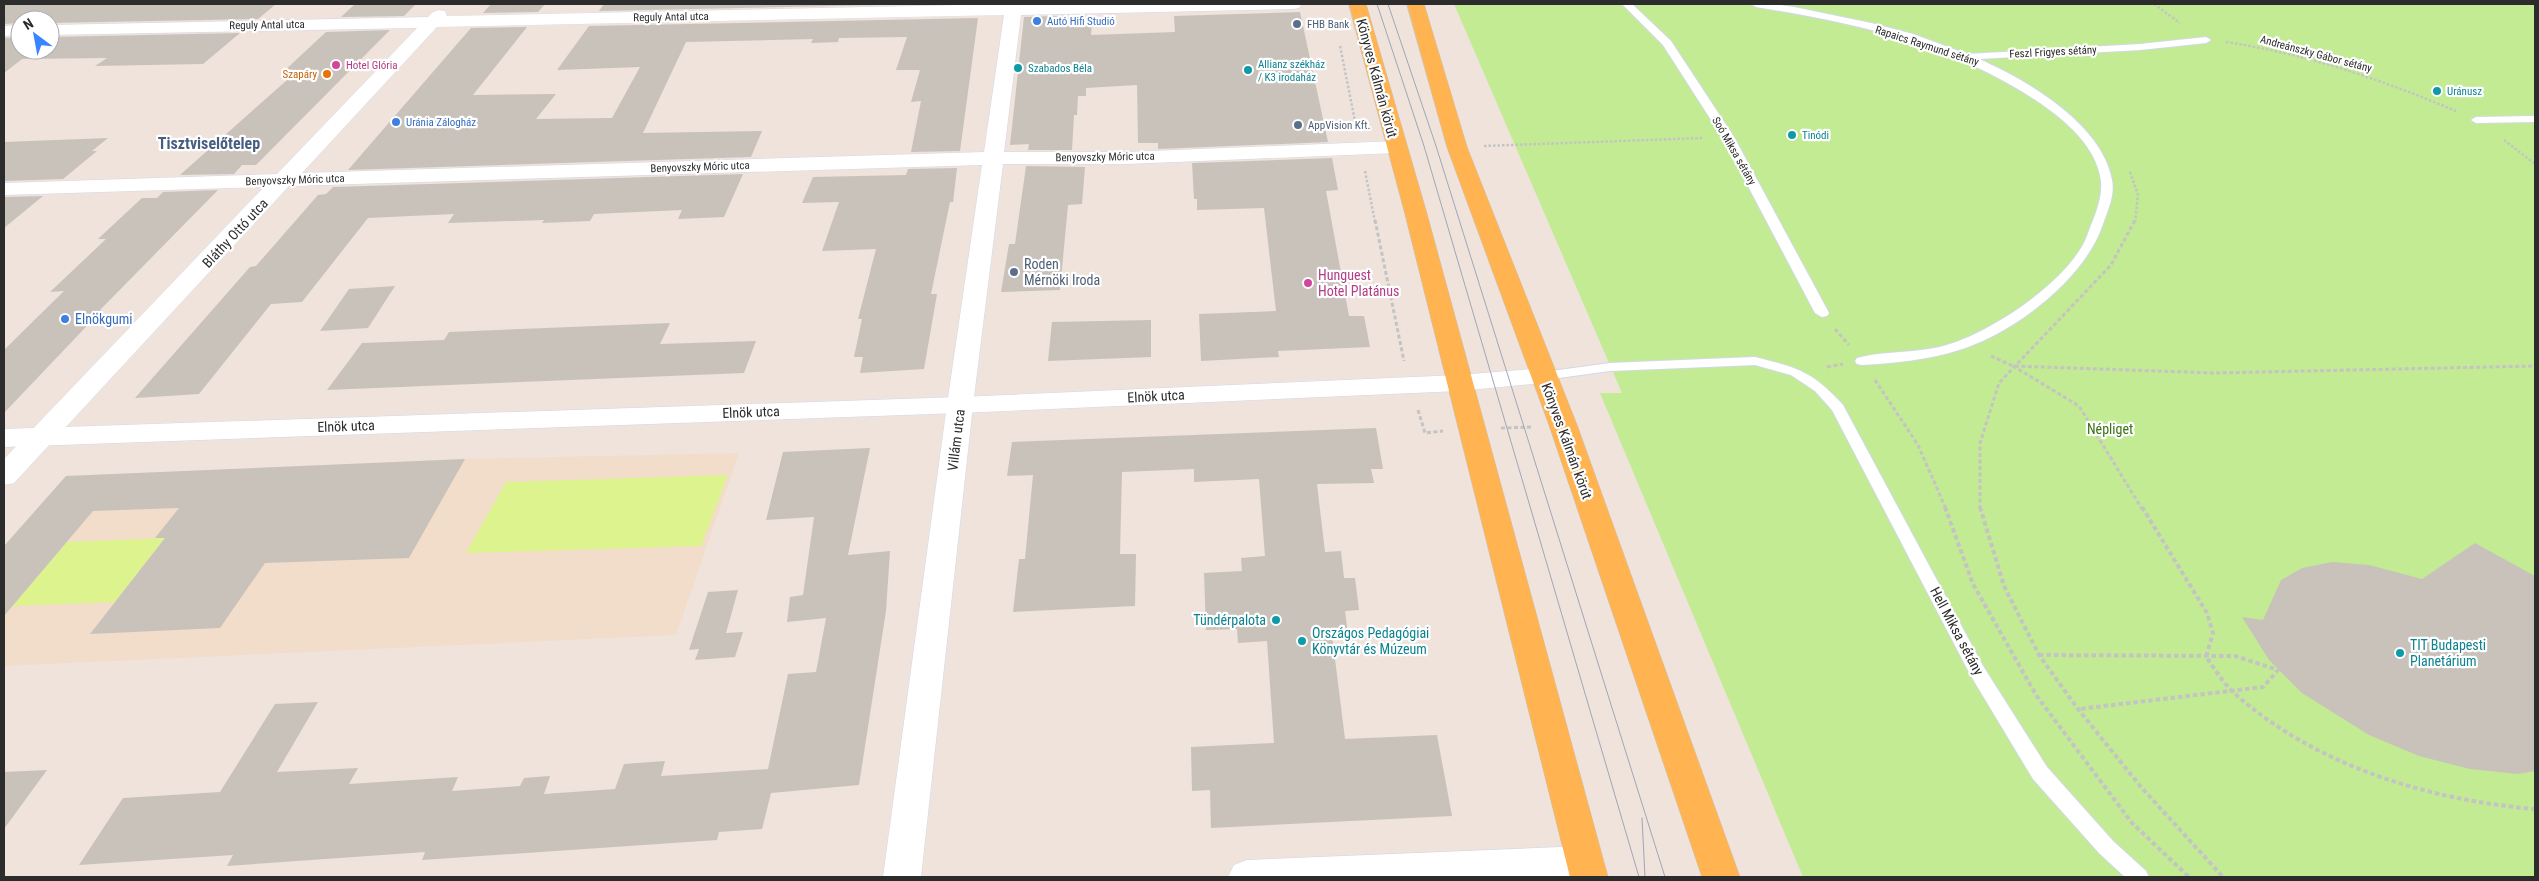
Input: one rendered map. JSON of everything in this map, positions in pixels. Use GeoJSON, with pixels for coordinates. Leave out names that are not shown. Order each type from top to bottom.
{"type":"FeatureCollection","features":[{"type":"Feature","properties":{"kind":"main road","name":"Könyves Kálmán körút"},"geometry":{"type":"LineString","coordinates":[[1357,4],[1416,214],[1587,870]]}},
{"type":"Feature","properties":{"kind":"main road","name":"Könyves Kálmán körút"},"geometry":{"type":"LineString","coordinates":[[1415,4],[1457,147],[1563,425],[1721,877]]}},
{"type":"Feature","properties":{"kind":"street","name":"Bláthy Ottó utca"},"geometry":{"type":"LineString","coordinates":[[4,476],[440,14],[443,4]]}},
{"type":"Feature","properties":{"kind":"street","name":"Reguly Antal utca"},"geometry":{"type":"LineString","coordinates":[[60,30],[431,23],[1014,7],[1293,4]]}},
{"type":"Feature","properties":{"kind":"street","name":"Villám utca"},"geometry":{"type":"LineString","coordinates":[[902,877],[960,405],[1014,7]]}},
{"type":"Feature","properties":{"kind":"street","name":"Benyovszky Móric utca"},"geometry":{"type":"LineString","coordinates":[[4,189],[994,158],[1127,158],[1396,147]]}},
{"type":"Feature","properties":{"kind":"street","name":"Elnök utca"},"geometry":{"type":"LineString","coordinates":[[4,438],[960,405],[1460,383],[1544,376]]}},
{"type":"Feature","properties":{"kind":"street"},"geometry":{"type":"LineString","coordinates":[[1247,877],[1587,870]]}},
{"type":"Feature","properties":{"kind":"lane","name":"Soó Miksa sétány"},"geometry":{"type":"LineString","coordinates":[[1627,4],[1667,43],[1728,137],[1822,313]]}},
{"type":"Feature","properties":{"kind":"lane","name":"Rapaics Raymund sétány"},"geometry":{"type":"LineString","coordinates":[[1756,4],[1842,20],[1901,36],[1966,57],[2022,86],[2077,127],[2098,159],[2107,179],[2104,204],[2090,244],[2058,283],[2008,320],[1964,344],[1889,360],[1862,361]]}},
{"type":"Feature","properties":{"kind":"lane","name":"Feszl Frigyes sétány"},"geometry":{"type":"LineString","coordinates":[[1966,57],[2140,47],[2206,40]]}},
{"type":"Feature","properties":{"kind":"lane"},"geometry":{"type":"LineString","coordinates":[[2476,120],[2535,119]]}},
{"type":"Feature","properties":{"kind":"lane","name":"Hell Miksa sétány"},"geometry":{"type":"LineString","coordinates":[[1544,376],[1610,367],[1755,361],[1796,372],[1820,388],[1838,408],[1977,671],[2040,773],[2106,847],[2139,877]]}},
{"type":"Feature","properties":{"kind":"path","name":"Andreánszky Gábor sétány"},"geometry":{"type":"LineString","coordinates":[[2154,4],[2206,40],[2247,45],[2345,69],[2403,89],[2476,120],[2535,164]]}},
{"type":"Feature","properties":{"kind":"path"},"geometry":{"type":"LineString","coordinates":[[1457,147],[1728,137]]}},
{"type":"Feature","properties":{"kind":"path"},"geometry":{"type":"LineString","coordinates":[[2111,265],[1999,383],[1980,443],[1980,508],[2004,586],[2038,655],[2078,709],[2141,787],[2223,877]]}},
{"type":"Feature","properties":{"kind":"path"},"geometry":{"type":"LineString","coordinates":[[1822,313],[1862,361],[1918,445],[1947,511],[1973,584],[2036,695],[2132,823],[2189,877]]}},
{"type":"Feature","properties":{"kind":"path"},"geometry":{"type":"LineString","coordinates":[[1964,344],[2014,366],[2079,406],[2207,613],[2213,633],[2206,656]]}},
{"type":"Feature","properties":{"kind":"path"},"geometry":{"type":"LineString","coordinates":[[2014,366],[2214,373],[2535,366]]}},
{"type":"Feature","properties":{"kind":"path"},"geometry":{"type":"LineString","coordinates":[[2038,655],[2235,656],[2278,670],[2263,687],[2078,709]]}},
{"type":"Feature","properties":{"kind":"path"},"geometry":{"type":"LineString","coordinates":[[2206,656],[2232,691],[2291,736],[2366,771],[2425,790],[2499,808],[2535,809]]}},
{"type":"Feature","properties":{"kind":"shaded area"},"geometry":{"type":"Polygon","coordinates":[[[739,453],[676,635],[4,666],[4,546],[66,476],[465,459],[739,453]]]}},
{"type":"Feature","properties":{"kind":"green space","name":"Népliget"},"geometry":{"type":"Polygon","coordinates":[[[1454,4],[2535,4],[2535,877],[1803,877],[1600,393],[1622,393],[1454,4]]]}},
{"type":"Feature","properties":{"kind":"green space"},"geometry":{"type":"Polygon","coordinates":[[[728,475],[701,546],[466,553],[506,482],[728,475]]]}},
{"type":"Feature","properties":{"kind":"green space"},"geometry":{"type":"Polygon","coordinates":[[[165,538],[115,602],[12,606],[67,542],[165,538]]]}},
{"type":"Feature","properties":{"kind":"building"},"geometry":{"type":"Polygon","coordinates":[[[4,4],[276,4],[258,19],[60,23],[60,10],[10,10],[10,24],[4,24],[4,4]]]}},
{"type":"Feature","properties":{"kind":"building"},"geometry":{"type":"Polygon","coordinates":[[[355,4],[416,4],[404,16],[341,17],[355,4]]]}},
{"type":"Feature","properties":{"kind":"building"},"geometry":{"type":"Polygon","coordinates":[[[491,4],[545,4],[538,12],[483,13],[491,4]]]}},
{"type":"Feature","properties":{"kind":"building"},"geometry":{"type":"Polygon","coordinates":[[[604,4],[930,4],[599,11],[604,4]]]}},
{"type":"Feature","properties":{"kind":"building"},"geometry":{"type":"Polygon","coordinates":[[[1300,12],[1328,142],[1158,149],[1158,143],[1138,143],[1137,85],[1086,88],[1086,96],[1078,96],[1077,115],[1074,115],[1072,150],[1028,150],[1029,144],[1010,145],[1024,17],[1086,15],[1085,22],[1092,22],[1091,35],[1175,32],[1174,16],[1300,12]]]}},
{"type":"Feature","properties":{"kind":"building"},"geometry":{"type":"Polygon","coordinates":[[[978,18],[960,151],[911,152],[921,101],[911,102],[920,70],[896,70],[907,37],[839,38],[838,42],[811,43],[813,39],[686,42],[643,133],[762,131],[751,157],[348,170],[471,28],[527,27],[473,95],[556,94],[536,119],[612,118],[640,67],[557,70],[589,26],[978,18]]]}},
{"type":"Feature","properties":{"kind":"building"},"geometry":{"type":"Polygon","coordinates":[[[390,30],[256,165],[242,165],[234,174],[180,175],[295,73],[282,73],[326,32],[390,30]]]}},
{"type":"Feature","properties":{"kind":"building"},"geometry":{"type":"Polygon","coordinates":[[[240,33],[203,64],[95,66],[107,58],[60,59],[60,37],[240,33]]]}},
{"type":"Feature","properties":{"kind":"building"},"geometry":{"type":"Polygon","coordinates":[[[4,38],[10,38],[10,60],[21,60],[4,73],[4,38]]]}},
{"type":"Feature","properties":{"kind":"building"},"geometry":{"type":"Polygon","coordinates":[[[108,138],[92,151],[97,151],[63,179],[4,181],[4,142],[108,138]]]}},
{"type":"Feature","properties":{"kind":"building","name":"Hunguest Hotel Platánus"},"geometry":{"type":"Polygon","coordinates":[[[1332,158],[1338,190],[1326,191],[1349,316],[1364,316],[1370,347],[1278,351],[1279,357],[1201,361],[1199,314],[1276,311],[1264,208],[1197,210],[1197,199],[1194,199],[1192,163],[1332,158]]]}},
{"type":"Feature","properties":{"kind":"building"},"geometry":{"type":"Polygon","coordinates":[[[1026,166],[1085,167],[1082,204],[1068,205],[1060,290],[1001,292],[1009,244],[1015,244],[1026,166]]]}},
{"type":"Feature","properties":{"kind":"building"},"geometry":{"type":"Polygon","coordinates":[[[957,168],[953,202],[950,202],[931,294],[937,294],[924,369],[860,373],[863,357],[854,357],[862,319],[858,319],[876,249],[822,251],[839,202],[802,203],[813,177],[906,175],[908,169],[957,168]]]}},
{"type":"Feature","properties":{"kind":"building"},"geometry":{"type":"Polygon","coordinates":[[[743,174],[724,217],[678,219],[682,210],[594,214],[590,221],[542,223],[544,220],[448,223],[454,214],[368,218],[302,302],[271,304],[199,394],[135,398],[250,267],[256,266],[318,195],[326,194],[333,187],[743,174]]]}},
{"type":"Feature","properties":{"kind":"building"},"geometry":{"type":"Polygon","coordinates":[[[218,190],[100,310],[102,310],[4,413],[4,350],[64,291],[50,292],[106,239],[98,239],[142,198],[157,198],[163,192],[218,190]]]}},
{"type":"Feature","properties":{"kind":"building"},"geometry":{"type":"Polygon","coordinates":[[[43,196],[4,228],[4,197],[43,196]]]}},
{"type":"Feature","properties":{"kind":"building"},"geometry":{"type":"Polygon","coordinates":[[[395,286],[368,328],[320,331],[349,289],[395,286]]]}},
{"type":"Feature","properties":{"kind":"building"},"geometry":{"type":"Polygon","coordinates":[[[1151,320],[1151,357],[1048,361],[1052,322],[1151,320]]]}},
{"type":"Feature","properties":{"kind":"building"},"geometry":{"type":"Polygon","coordinates":[[[670,323],[660,344],[756,341],[744,373],[327,390],[362,343],[444,340],[449,332],[670,323]]]}},
{"type":"Feature","properties":{"kind":"building","name":"Tündérpalota"},"geometry":{"type":"Polygon","coordinates":[[[1376,428],[1383,469],[1371,469],[1374,483],[1317,484],[1325,552],[1341,551],[1344,578],[1355,578],[1359,610],[1345,611],[1348,634],[1332,635],[1345,739],[1437,735],[1452,816],[1211,828],[1210,790],[1192,791],[1191,747],[1274,743],[1267,641],[1238,643],[1237,629],[1206,630],[1204,573],[1242,571],[1241,558],[1265,556],[1259,479],[1194,482],[1194,469],[1122,472],[1120,554],[1136,554],[1135,606],[1013,612],[1019,559],[1025,559],[1033,475],[1007,476],[1012,442],[1376,428]]]}},
{"type":"Feature","properties":{"kind":"building"},"geometry":{"type":"Polygon","coordinates":[[[870,448],[848,555],[890,551],[886,611],[859,785],[771,793],[762,829],[719,832],[717,840],[422,860],[425,852],[227,866],[233,855],[79,865],[123,798],[220,792],[275,704],[318,702],[277,772],[358,768],[349,784],[458,777],[452,791],[520,786],[524,778],[550,776],[544,794],[615,789],[624,764],[665,761],[661,776],[768,769],[788,674],[816,672],[826,618],[787,622],[790,597],[803,595],[814,517],[766,520],[783,452],[870,448]]]}},
{"type":"Feature","properties":{"kind":"building"},"geometry":{"type":"Polygon","coordinates":[[[465,459],[409,558],[265,563],[220,628],[90,634],[165,538],[155,538],[179,508],[93,511],[4,616],[4,546],[66,476],[465,459]]]}},
{"type":"Feature","properties":{"kind":"building","name":"TIT Budapesti Planetárium"},"geometry":{"type":"Polygon","coordinates":[[[2475,543],[2535,576],[2535,771],[2518,774],[2470,769],[2419,756],[2369,735],[2302,693],[2269,660],[2242,617],[2263,620],[2281,580],[2302,568],[2332,562],[2369,565],[2422,579],[2475,543]]]}},
{"type":"Feature","properties":{"kind":"building"},"geometry":{"type":"Polygon","coordinates":[[[738,590],[726,633],[743,632],[735,657],[695,660],[699,649],[689,650],[708,592],[738,590]]]}},
{"type":"Feature","properties":{"kind":"building"},"geometry":{"type":"Polygon","coordinates":[[[47,770],[4,829],[4,772],[47,770]]]}},
{"type":"Feature","properties":{"kind":"tram line"},"geometry":{"type":"LineString","coordinates":[[1377,4],[1424,146],[1639,877]]}},
{"type":"Feature","properties":{"kind":"tram line"},"geometry":{"type":"LineString","coordinates":[[1388,4],[1436,146],[1665,877]]}},
{"type":"Feature","properties":{"kind":"tram line"},"geometry":{"type":"LineString","coordinates":[[1642,818],[1645,877]]}},
{"type":"Feature","properties":{"kind":"place","name":"Autó Hifi Studió"},"geometry":{"type":"Point","coordinates":[1037,21]}},
{"type":"Feature","properties":{"kind":"place","name":"FHB Bank"},"geometry":{"type":"Point","coordinates":[1297,24]}},
{"type":"Feature","properties":{"kind":"place","name":"Hotel Glória"},"geometry":{"type":"Point","coordinates":[336,65]}},
{"type":"Feature","properties":{"kind":"place","name":"Szabados Béla"},"geometry":{"type":"Point","coordinates":[1018,68]}},
{"type":"Feature","properties":{"kind":"place","name":"Allianz székház / K3 irodaház"},"geometry":{"type":"Point","coordinates":[1248,70]}},
{"type":"Feature","properties":{"kind":"place","name":"Szapáry"},"geometry":{"type":"Point","coordinates":[327,74]}},
{"type":"Feature","properties":{"kind":"place","name":"Uránusz"},"geometry":{"type":"Point","coordinates":[2437,91]}},
{"type":"Feature","properties":{"kind":"place","name":"Uránia Zálogház"},"geometry":{"type":"Point","coordinates":[396,122]}},
{"type":"Feature","properties":{"kind":"place","name":"AppVision Kft."},"geometry":{"type":"Point","coordinates":[1298,125]}},
{"type":"Feature","properties":{"kind":"place","name":"Tinódi"},"geometry":{"type":"Point","coordinates":[1792,135]}},
{"type":"Feature","properties":{"kind":"place","name":"Roden Mérnöki Iroda"},"geometry":{"type":"Point","coordinates":[1014,272]}},
{"type":"Feature","properties":{"kind":"place","name":"Hunguest Hotel Platánus"},"geometry":{"type":"Point","coordinates":[1308,283]}},
{"type":"Feature","properties":{"kind":"place","name":"Elnökgumi"},"geometry":{"type":"Point","coordinates":[65,319]}},
{"type":"Feature","properties":{"kind":"place","name":"Tündérpalota"},"geometry":{"type":"Point","coordinates":[1276,620]}},
{"type":"Feature","properties":{"kind":"place","name":"Országos Pedagógiai Könyvtár és Múzeum"},"geometry":{"type":"Point","coordinates":[1302,641]}},
{"type":"Feature","properties":{"kind":"place","name":"TIT Budapesti Planetárium"},"geometry":{"type":"Point","coordinates":[2400,653]}},
{"type":"Feature","properties":{"kind":"district","name":"Tisztviselőtelep"},"geometry":{"type":"Point","coordinates":[209,143]}}]}
